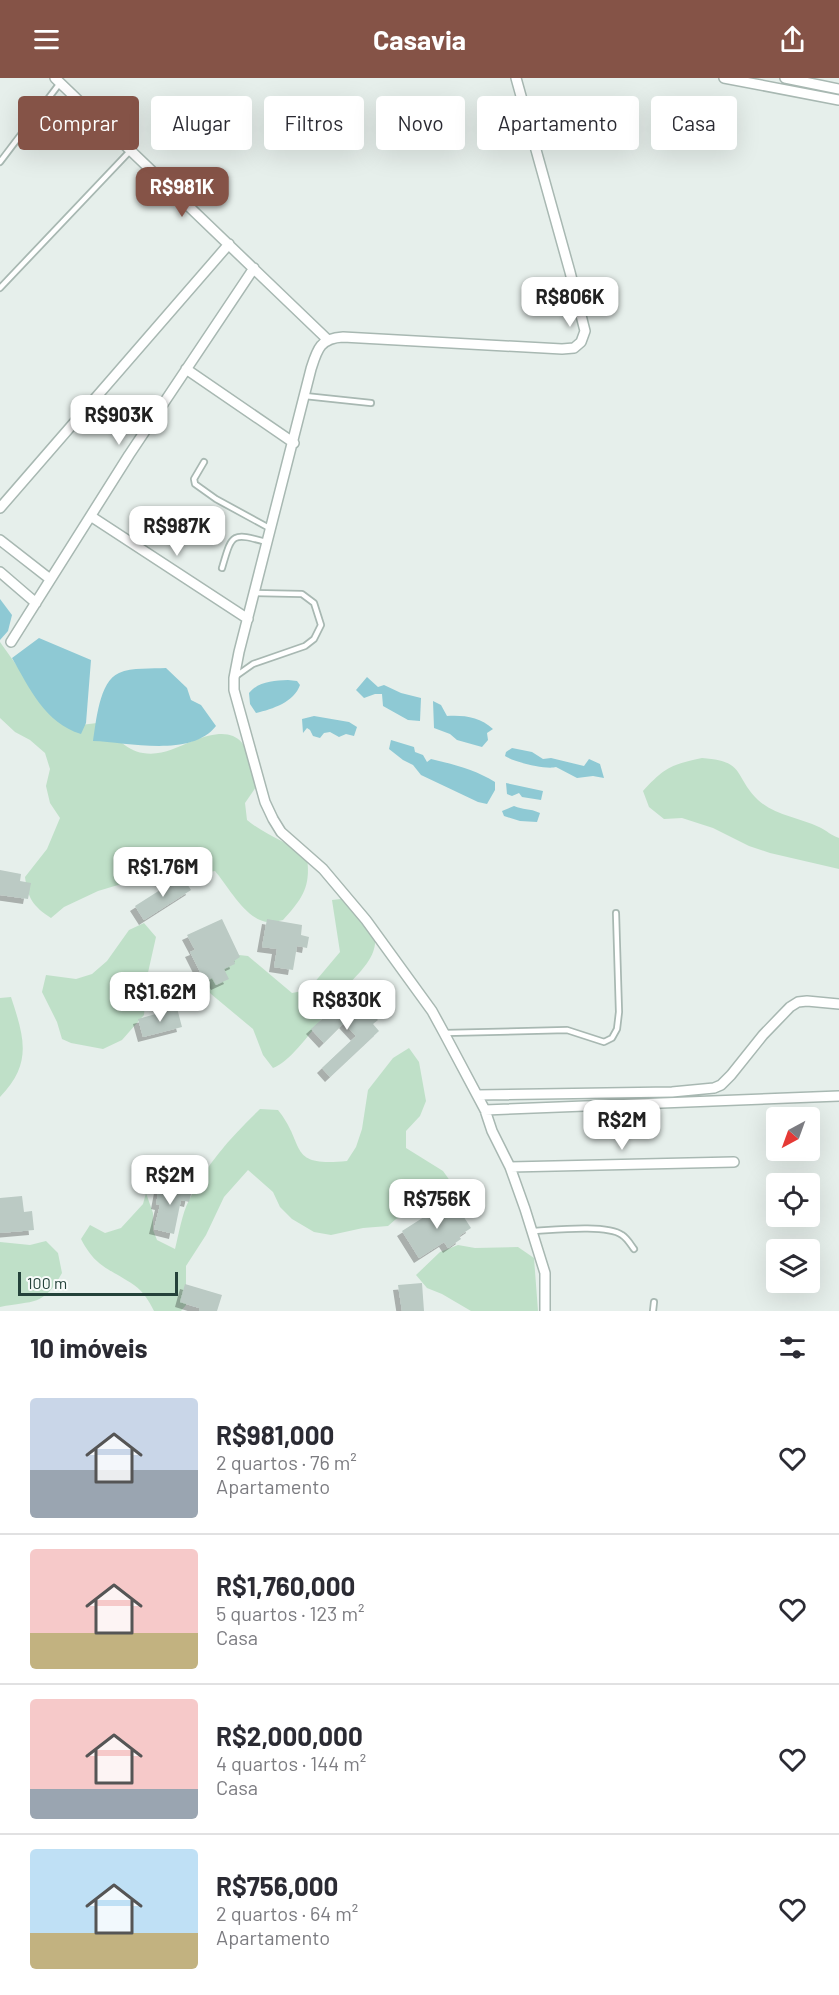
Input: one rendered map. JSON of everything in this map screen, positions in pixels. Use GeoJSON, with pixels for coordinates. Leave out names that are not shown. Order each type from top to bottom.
{"type":"FeatureCollection","features":[{"type":"Feature","properties":{"kind":"street"},"geometry":{"type":"LineString","coordinates":[[516,78],[585,331],[582,342],[574,348],[562,350],[343,338],[328,340],[317,349],[254,593],[234,678],[234,690],[265,802],[273,819],[281,832],[323,869],[366,920],[432,1011],[485,1110],[492,1131],[510,1167],[533,1231],[545,1273],[545,1311]]}},
{"type":"Feature","properties":{"kind":"street"},"geometry":{"type":"LineString","coordinates":[[724,78],[839,100]]}},
{"type":"Feature","properties":{"kind":"street"},"geometry":{"type":"LineString","coordinates":[[785,78],[839,89]]}},
{"type":"Feature","properties":{"kind":"street"},"geometry":{"type":"LineString","coordinates":[[57,80],[74,96]]}},
{"type":"Feature","properties":{"kind":"street"},"geometry":{"type":"LineString","coordinates":[[131,150],[328,340]]}},
{"type":"Feature","properties":{"kind":"street"},"geometry":{"type":"LineString","coordinates":[[0,508],[229,244]]}},
{"type":"Feature","properties":{"kind":"street"},"geometry":{"type":"LineString","coordinates":[[11,642],[129,455],[254,268]]}},
{"type":"Feature","properties":{"kind":"street"},"geometry":{"type":"LineString","coordinates":[[186,369],[294,443]]}},
{"type":"Feature","properties":{"kind":"street"},"geometry":{"type":"LineString","coordinates":[[92,517],[248,619]]}},
{"type":"Feature","properties":{"kind":"street"},"geometry":{"type":"LineString","coordinates":[[0,540],[50,579]]}},
{"type":"Feature","properties":{"kind":"street"},"geometry":{"type":"LineString","coordinates":[[0,572],[36,603]]}},
{"type":"Feature","properties":{"kind":"street"},"geometry":{"type":"LineString","coordinates":[[477,1095],[672,1092],[714,1088],[721,1085],[731,1075],[763,1035],[790,1007],[798,1002],[807,1001],[839,1004]]}},
{"type":"Feature","properties":{"kind":"street"},"geometry":{"type":"LineString","coordinates":[[485,1110],[839,1096]]}},
{"type":"Feature","properties":{"kind":"street"},"geometry":{"type":"LineString","coordinates":[[510,1167],[734,1162]]}},
{"type":"Feature","properties":{"kind":"lane"},"geometry":{"type":"LineString","coordinates":[[0,162],[57,80]]}},
{"type":"Feature","properties":{"kind":"lane"},"geometry":{"type":"LineString","coordinates":[[0,288],[131,150]]}},
{"type":"Feature","properties":{"kind":"lane"},"geometry":{"type":"LineString","coordinates":[[305,396],[371,403]]}},
{"type":"Feature","properties":{"kind":"lane"},"geometry":{"type":"LineString","coordinates":[[204,462],[194,479],[195,484],[216,499],[271,529]]}},
{"type":"Feature","properties":{"kind":"lane"},"geometry":{"type":"LineString","coordinates":[[222,568],[230,542],[237,537],[245,536],[268,542]]}},
{"type":"Feature","properties":{"kind":"lane"},"geometry":{"type":"LineString","coordinates":[[234,678],[253,664],[305,645],[314,639],[321,625],[314,603],[302,594],[254,593]]}},
{"type":"Feature","properties":{"kind":"lane"},"geometry":{"type":"LineString","coordinates":[[444,1033],[567,1030],[604,1042],[612,1038],[617,1029],[620,1012],[616,913]]}},
{"type":"Feature","properties":{"kind":"lane"},"geometry":{"type":"LineString","coordinates":[[533,1231],[595,1228],[623,1235],[634,1250]]}},
{"type":"Feature","properties":{"kind":"lane"},"geometry":{"type":"LineString","coordinates":[[652,1311],[654,1302]]}},
{"type":"Feature","properties":{"kind":"green space"},"geometry":{"type":"Polygon","coordinates":[[[0,642],[27,680],[81,725],[97,723],[137,752],[150,754],[162,752],[192,741],[222,734],[240,740],[250,759],[256,787],[245,803],[247,820],[307,858],[308,877],[304,892],[283,920],[269,922],[253,916],[215,871],[196,874],[181,868],[164,868],[148,876],[98,891],[64,907],[51,918],[40,910],[32,901],[25,877],[47,849],[60,818],[50,803],[46,786],[50,769],[45,753],[30,740],[15,732],[0,718],[0,642]]]}},
{"type":"Feature","properties":{"kind":"green space"},"geometry":{"type":"Polygon","coordinates":[[[702,758],[726,762],[732,766],[750,791],[764,805],[779,813],[819,827],[839,838],[839,869],[770,853],[749,846],[713,828],[682,818],[664,819],[649,807],[643,791],[657,777],[683,762],[702,758]]]}},
{"type":"Feature","properties":{"kind":"green space"},"geometry":{"type":"Polygon","coordinates":[[[349,898],[363,913],[374,931],[375,944],[370,958],[300,1046],[291,1056],[273,1068],[263,1055],[253,1029],[211,994],[200,981],[230,954],[248,956],[292,993],[308,990],[340,952],[332,900],[349,898]]]}},
{"type":"Feature","properties":{"kind":"green space"},"geometry":{"type":"Polygon","coordinates":[[[144,923],[156,937],[147,977],[144,1015],[122,1040],[103,1049],[62,1039],[57,1022],[42,992],[46,975],[76,979],[92,974],[107,961],[129,930],[144,923]]]}},
{"type":"Feature","properties":{"kind":"green space"},"geometry":{"type":"Polygon","coordinates":[[[11,997],[23,1049],[17,1073],[0,1097],[0,998],[11,997]]]}},
{"type":"Feature","properties":{"kind":"green space"},"geometry":{"type":"Polygon","coordinates":[[[409,1048],[419,1062],[426,1101],[420,1116],[406,1131],[406,1148],[443,1171],[453,1185],[443,1199],[429,1208],[396,1219],[388,1226],[363,1228],[331,1235],[314,1232],[292,1219],[280,1207],[273,1192],[248,1170],[224,1197],[206,1235],[186,1266],[186,1305],[181,1311],[154,1311],[146,1296],[137,1287],[98,1262],[87,1249],[81,1239],[90,1225],[105,1233],[121,1228],[143,1204],[146,1193],[153,1213],[153,1230],[157,1240],[175,1249],[187,1205],[203,1174],[230,1140],[260,1109],[278,1110],[300,1151],[306,1157],[315,1161],[347,1161],[356,1147],[362,1129],[368,1090],[393,1058],[409,1048]]]}},
{"type":"Feature","properties":{"kind":"green space"},"geometry":{"type":"Polygon","coordinates":[[[46,1241],[58,1253],[62,1273],[55,1284],[49,1292],[37,1300],[0,1307],[0,1242],[30,1245],[46,1241]]]}},
{"type":"Feature","properties":{"kind":"green space"},"geometry":{"type":"Polygon","coordinates":[[[458,1245],[475,1248],[518,1247],[534,1258],[538,1311],[471,1311],[427,1288],[416,1275],[440,1252],[458,1245]]]}},
{"type":"Feature","properties":{"kind":"water"},"geometry":{"type":"Polygon","coordinates":[[[0,599],[12,615],[8,631],[0,640],[0,599]]]}},
{"type":"Feature","properties":{"kind":"water"},"geometry":{"type":"Polygon","coordinates":[[[39,638],[91,660],[86,723],[81,734],[68,729],[48,713],[32,693],[12,658],[39,638]]]}},
{"type":"Feature","properties":{"kind":"water"},"geometry":{"type":"Polygon","coordinates":[[[166,668],[187,688],[191,700],[201,705],[216,726],[205,736],[175,745],[158,746],[93,741],[100,703],[112,677],[130,670],[166,668]]]}},
{"type":"Feature","properties":{"kind":"water"},"geometry":{"type":"Polygon","coordinates":[[[367,677],[378,687],[384,685],[401,693],[421,698],[420,721],[408,720],[383,706],[382,694],[364,698],[356,690],[367,677]]]}},
{"type":"Feature","properties":{"kind":"water"},"geometry":{"type":"Polygon","coordinates":[[[297,681],[300,685],[293,696],[276,707],[256,713],[250,704],[249,693],[262,684],[297,681]]]}},
{"type":"Feature","properties":{"kind":"water"},"geometry":{"type":"Polygon","coordinates":[[[433,701],[441,705],[447,716],[472,718],[488,725],[493,729],[487,733],[488,740],[482,747],[457,740],[450,734],[434,728],[433,701]]]}},
{"type":"Feature","properties":{"kind":"water"},"geometry":{"type":"Polygon","coordinates":[[[314,716],[349,722],[357,727],[354,736],[346,734],[339,737],[330,732],[324,733],[320,738],[313,736],[307,728],[303,733],[302,719],[314,716]]]}},
{"type":"Feature","properties":{"kind":"water"},"geometry":{"type":"Polygon","coordinates":[[[391,740],[414,747],[415,752],[423,755],[427,762],[431,759],[480,774],[495,782],[495,790],[487,804],[421,775],[413,765],[389,749],[391,740]]]}},
{"type":"Feature","properties":{"kind":"water"},"geometry":{"type":"Polygon","coordinates":[[[512,748],[532,752],[543,759],[551,758],[584,766],[589,759],[600,764],[604,778],[593,776],[577,778],[556,767],[515,761],[505,756],[506,752],[512,748]]]}},
{"type":"Feature","properties":{"kind":"water"},"geometry":{"type":"Polygon","coordinates":[[[506,783],[543,791],[541,800],[522,797],[519,793],[512,796],[507,794],[506,783]]]}},
{"type":"Feature","properties":{"kind":"water"},"geometry":{"type":"Polygon","coordinates":[[[514,806],[540,813],[537,822],[520,821],[504,816],[502,811],[514,806]]]}},
{"type":"Feature","properties":{"kind":"building"},"geometry":{"type":"Polygon","coordinates":[[[0,870],[21,874],[20,881],[31,883],[28,899],[0,895],[0,870]]]}},
{"type":"Feature","properties":{"kind":"building"},"geometry":{"type":"Polygon","coordinates":[[[182,876],[191,890],[144,920],[135,906],[182,876]]]}},
{"type":"Feature","properties":{"kind":"building"},"geometry":{"type":"Polygon","coordinates":[[[222,919],[240,957],[234,961],[235,964],[224,969],[229,979],[216,985],[212,978],[205,982],[190,952],[195,950],[187,935],[222,919]]]}},
{"type":"Feature","properties":{"kind":"building"},"geometry":{"type":"Polygon","coordinates":[[[267,919],[302,925],[301,935],[309,937],[307,948],[297,946],[293,970],[274,967],[277,949],[262,947],[267,919]]]}},
{"type":"Feature","properties":{"kind":"building"},"geometry":{"type":"Polygon","coordinates":[[[342,1001],[345,1004],[348,1001],[356,1009],[362,1003],[378,1020],[373,1024],[379,1031],[330,1077],[322,1068],[356,1036],[344,1023],[324,1043],[311,1029],[342,1001]]]}},
{"type":"Feature","properties":{"kind":"building"},"geometry":{"type":"Polygon","coordinates":[[[177,1008],[182,1027],[143,1037],[138,1019],[177,1008]]]}},
{"type":"Feature","properties":{"kind":"building"},"geometry":{"type":"Polygon","coordinates":[[[160,1183],[192,1190],[189,1202],[181,1200],[174,1234],[154,1229],[160,1205],[156,1204],[160,1183]]]}},
{"type":"Feature","properties":{"kind":"building"},"geometry":{"type":"Polygon","coordinates":[[[22,1196],[24,1212],[32,1211],[34,1230],[0,1233],[0,1198],[22,1196]]]}},
{"type":"Feature","properties":{"kind":"building"},"geometry":{"type":"Polygon","coordinates":[[[446,1203],[451,1212],[458,1208],[471,1228],[459,1236],[461,1239],[448,1248],[444,1242],[419,1258],[402,1231],[446,1203]]]}},
{"type":"Feature","properties":{"kind":"building"},"geometry":{"type":"Polygon","coordinates":[[[422,1283],[424,1311],[402,1311],[398,1285],[422,1283]]]}},
{"type":"Feature","properties":{"kind":"building"},"geometry":{"type":"Polygon","coordinates":[[[185,1284],[222,1295],[217,1311],[199,1311],[199,1308],[180,1302],[185,1284]]]}}]}
